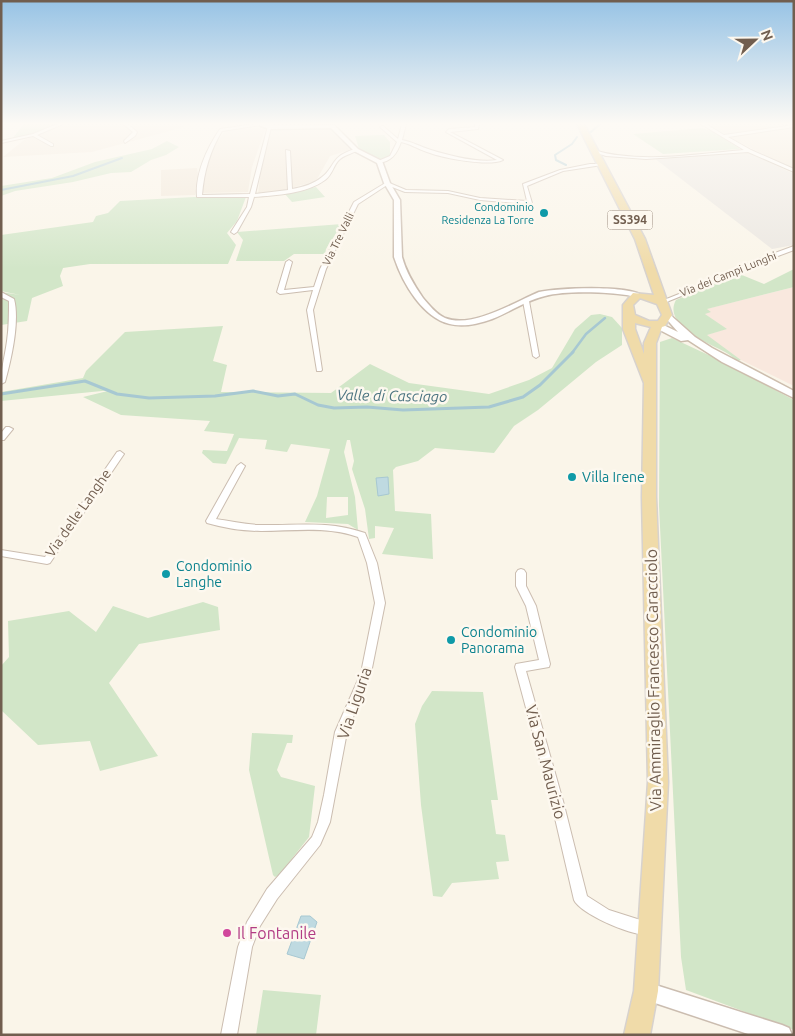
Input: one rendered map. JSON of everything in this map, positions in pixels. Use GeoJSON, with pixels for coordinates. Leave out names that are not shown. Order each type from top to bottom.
{"type":"FeatureCollection","features":[{"type":"Feature","properties":{"kind":"main road","name":"SS394"},"geometry":{"type":"LineString","coordinates":[[611,172],[640,239],[662,302]]}},
{"type":"Feature","properties":{"kind":"main road"},"geometry":{"type":"LineString","coordinates":[[628,305],[651,273]]}},
{"type":"Feature","properties":{"kind":"main road"},"geometry":{"type":"LineString","coordinates":[[638,289],[662,302],[667,315],[682,332],[703,346],[794,395]]}},
{"type":"Feature","properties":{"kind":"main road","name":"Via Ammiraglio Francesco Caracciolo"},"geometry":{"type":"LineString","coordinates":[[628,305],[629,329],[649,384]]}},
{"type":"Feature","properties":{"kind":"main road"},"geometry":{"type":"LineString","coordinates":[[659,330],[667,315]]}},
{"type":"Feature","properties":{"kind":"main road"},"geometry":{"type":"LineString","coordinates":[[630,317],[641,323],[703,346]]}},
{"type":"Feature","properties":{"kind":"main road","name":"Via Ammiraglio Francesco Caracciolo"},"geometry":{"type":"LineString","coordinates":[[637,1035],[646,991],[658,782],[649,497],[649,384],[659,330]]}},
{"type":"Feature","properties":{"kind":"street"},"geometry":{"type":"LineString","coordinates":[[201,172],[199,196],[250,196],[290,190],[316,183],[324,178],[327,172]]}},
{"type":"Feature","properties":{"kind":"street"},"geometry":{"type":"LineString","coordinates":[[234,232],[248,207],[256,172]]}},
{"type":"Feature","properties":{"kind":"street"},"geometry":{"type":"LineString","coordinates":[[289,172],[290,190]]}},
{"type":"Feature","properties":{"kind":"street"},"geometry":{"type":"LineString","coordinates":[[383,172],[397,200],[398,257],[400,266],[423,308],[444,322],[482,320],[545,293],[638,289]]}},
{"type":"Feature","properties":{"kind":"street"},"geometry":{"type":"LineString","coordinates":[[387,183],[405,191],[448,192],[480,199],[530,203],[525,185],[557,172]]}},
{"type":"Feature","properties":{"kind":"street","name":"Via Tre Valli"},"geometry":{"type":"LineString","coordinates":[[319,370],[310,310],[322,269],[356,203],[387,183]]}},
{"type":"Feature","properties":{"kind":"street","name":"Via dei Campi Lunghi"},"geometry":{"type":"LineString","coordinates":[[662,302],[701,287],[755,262],[794,248]]}},
{"type":"Feature","properties":{"kind":"street"},"geometry":{"type":"LineString","coordinates":[[289,262],[280,292],[318,288]]}},
{"type":"Feature","properties":{"kind":"street"},"geometry":{"type":"LineString","coordinates":[[601,292],[616,296],[628,305]]}},
{"type":"Feature","properties":{"kind":"street"},"geometry":{"type":"LineString","coordinates":[[1,294],[12,300],[12,313],[11,337],[1,382]]}},
{"type":"Feature","properties":{"kind":"street"},"geometry":{"type":"LineString","coordinates":[[526,301],[536,356]]}},
{"type":"Feature","properties":{"kind":"street"},"geometry":{"type":"LineString","coordinates":[[1,438],[9,429]]}},
{"type":"Feature","properties":{"kind":"street","name":"Via delle Langhe"},"geometry":{"type":"LineString","coordinates":[[1,554],[47,561],[120,454]]}},
{"type":"Feature","properties":{"kind":"street","name":"Via Liguria"},"geometry":{"type":"LineString","coordinates":[[229,1035],[245,947],[254,922],[272,894],[316,841],[324,822],[341,732],[366,673],[380,603],[372,563],[362,536],[346,529],[326,526],[258,528],[210,521],[241,466]]}},
{"type":"Feature","properties":{"kind":"street","name":"Via San Maurizio"},"geometry":{"type":"LineString","coordinates":[[521,573],[521,586],[532,606],[544,664],[520,667],[558,801],[581,900],[594,911],[610,919],[650,929]]}},
{"type":"Feature","properties":{"kind":"street"},"geometry":{"type":"LineString","coordinates":[[646,991],[782,1035]]}},
{"type":"Feature","properties":{"kind":"shaded area"},"geometry":{"type":"Polygon","coordinates":[[[161,172],[198,172],[199,181],[195,195],[161,196],[161,172]]]}},
{"type":"Feature","properties":{"kind":"shaded area"},"geometry":{"type":"Polygon","coordinates":[[[207,172],[251,172],[248,192],[202,193],[207,172]]]}},
{"type":"Feature","properties":{"kind":"shaded area"},"geometry":{"type":"Polygon","coordinates":[[[261,172],[321,172],[316,181],[284,190],[258,194],[261,172]]]}},
{"type":"Feature","properties":{"kind":"shaded area"},"geometry":{"type":"Polygon","coordinates":[[[673,172],[790,172],[794,174],[794,245],[772,249],[673,172]]]}},
{"type":"Feature","properties":{"kind":"shaded area"},"geometry":{"type":"Polygon","coordinates":[[[794,287],[794,386],[741,360],[706,335],[726,329],[705,314],[706,309],[794,287]]]}},
{"type":"Feature","properties":{"kind":"green space"},"geometry":{"type":"Polygon","coordinates":[[[67,172],[124,172],[111,173],[73,182],[15,191],[1,196],[1,186],[52,178],[67,172]]]}},
{"type":"Feature","properties":{"kind":"green space"},"geometry":{"type":"Polygon","coordinates":[[[316,187],[325,197],[292,202],[284,193],[316,187]]]}},
{"type":"Feature","properties":{"kind":"green space"},"geometry":{"type":"Polygon","coordinates":[[[194,197],[246,197],[237,221],[227,233],[236,245],[228,264],[90,264],[63,268],[60,276],[63,286],[32,298],[27,321],[1,325],[1,292],[20,295],[1,291],[1,235],[93,222],[96,216],[108,213],[120,201],[194,197]]]}},
{"type":"Feature","properties":{"kind":"green space"},"geometry":{"type":"Polygon","coordinates":[[[342,224],[326,249],[325,254],[294,254],[284,261],[236,261],[243,240],[237,232],[342,224]]]}},
{"type":"Feature","properties":{"kind":"green space"},"geometry":{"type":"Polygon","coordinates":[[[794,269],[794,287],[707,309],[711,312],[705,314],[727,329],[707,335],[741,360],[738,361],[689,332],[681,325],[673,309],[676,300],[737,273],[764,284],[794,269]]]}},
{"type":"Feature","properties":{"kind":"green space"},"geometry":{"type":"Polygon","coordinates":[[[600,314],[612,317],[622,328],[622,345],[596,362],[538,410],[514,426],[494,453],[435,448],[418,461],[396,467],[393,470],[395,511],[431,514],[433,559],[382,554],[394,528],[375,526],[375,538],[369,539],[365,509],[352,469],[354,461],[350,440],[347,440],[344,452],[355,497],[358,530],[348,524],[305,522],[317,496],[330,449],[291,444],[287,452],[265,449],[267,440],[239,438],[226,464],[213,463],[202,453],[203,450],[227,451],[234,434],[204,431],[210,421],[121,415],[83,397],[112,390],[1,401],[1,392],[83,378],[86,371],[125,332],[223,326],[213,361],[227,365],[221,392],[331,393],[370,364],[409,383],[489,394],[529,380],[552,368],[575,329],[591,315],[600,314]],[[327,497],[326,518],[348,515],[348,497],[327,497]]]}},
{"type":"Feature","properties":{"kind":"green space"},"geometry":{"type":"Polygon","coordinates":[[[672,338],[715,358],[794,400],[794,1030],[686,990],[681,957],[659,506],[660,342],[672,338]]]}},
{"type":"Feature","properties":{"kind":"green space"},"geometry":{"type":"Polygon","coordinates":[[[203,602],[218,607],[220,630],[139,644],[109,683],[158,756],[100,771],[90,741],[38,745],[1,710],[1,666],[9,657],[8,621],[69,611],[96,632],[113,606],[148,618],[203,602]]]}},
{"type":"Feature","properties":{"kind":"green space"},"geometry":{"type":"Polygon","coordinates":[[[432,691],[483,692],[498,800],[491,800],[496,834],[505,835],[509,861],[496,862],[499,879],[452,883],[442,897],[433,896],[421,805],[415,724],[422,706],[432,691]]]}},
{"type":"Feature","properties":{"kind":"green space"},"geometry":{"type":"Polygon","coordinates":[[[252,733],[293,735],[292,743],[287,743],[277,770],[281,777],[315,786],[309,837],[279,875],[275,877],[249,770],[252,733]]]}},
{"type":"Feature","properties":{"kind":"green space"},"geometry":{"type":"Polygon","coordinates":[[[263,990],[321,995],[316,1035],[256,1035],[263,990]]]}},
{"type":"Feature","properties":{"kind":"water"},"geometry":{"type":"Polygon","coordinates":[[[388,477],[389,494],[378,496],[376,478],[388,477]]]}},
{"type":"Feature","properties":{"kind":"water"},"geometry":{"type":"Polygon","coordinates":[[[301,916],[310,916],[317,922],[304,959],[287,954],[301,916]]]}},
{"type":"Feature","properties":{"kind":"waterway"},"geometry":{"type":"LineString","coordinates":[[1,190],[83,172]]}},
{"type":"Feature","properties":{"kind":"waterway","name":"Valle di Casciago"},"geometry":{"type":"LineString","coordinates":[[572,353],[586,334],[605,318]]}},
{"type":"Feature","properties":{"kind":"waterway","name":"Valle di Casciago"},"geometry":{"type":"LineString","coordinates":[[1,394],[85,381],[117,394],[149,398],[215,396],[253,391],[278,396],[295,394],[318,405],[334,408],[367,407],[403,410],[489,407],[523,397],[540,385],[572,353]]}},
{"type":"Feature","properties":{"kind":"place","name":"Condominio Residenza La Torre"},"geometry":{"type":"Point","coordinates":[544,213]}},
{"type":"Feature","properties":{"kind":"place","name":"Villa Irene"},"geometry":{"type":"Point","coordinates":[572,477]}},
{"type":"Feature","properties":{"kind":"place","name":"Condominio Langhe"},"geometry":{"type":"Point","coordinates":[166,574]}},
{"type":"Feature","properties":{"kind":"place","name":"Condominio Panorama"},"geometry":{"type":"Point","coordinates":[451,640]}},
{"type":"Feature","properties":{"kind":"place","name":"Il Fontanile"},"geometry":{"type":"Point","coordinates":[227,933]}}]}
